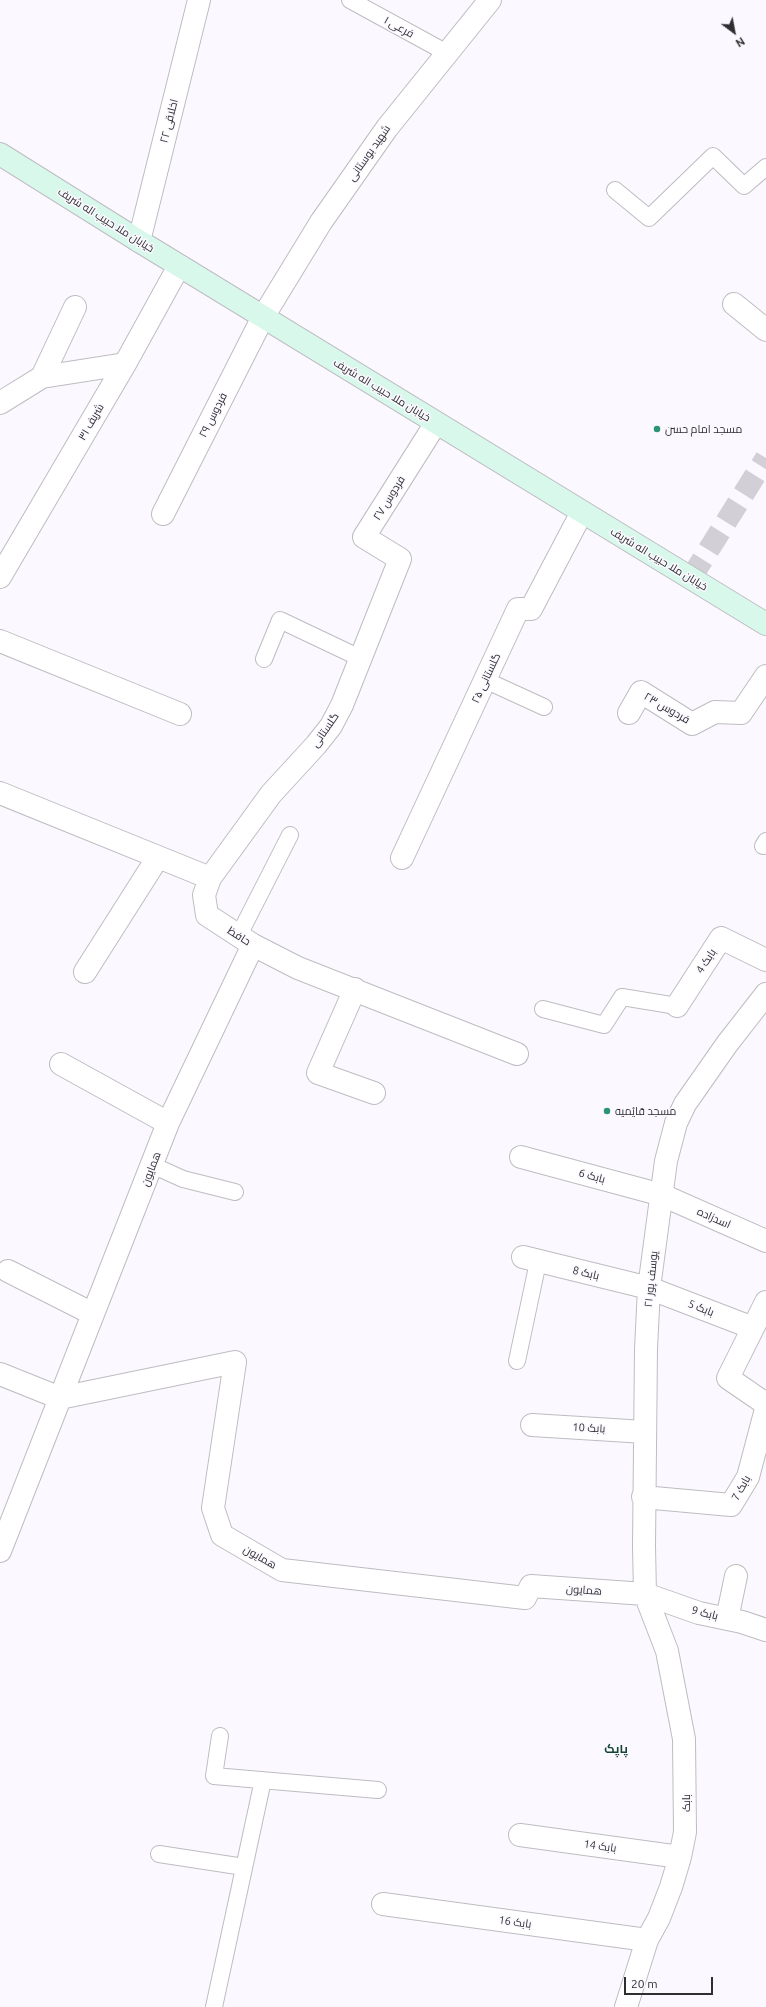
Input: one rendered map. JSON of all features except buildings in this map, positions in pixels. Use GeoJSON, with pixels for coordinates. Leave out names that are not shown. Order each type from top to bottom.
{"type":"FeatureCollection","features":[{"type":"Feature","properties":{"kind":"main road","name":"خیابان ملا حبیب اله شریف"},"geometry":{"type":"LineString","coordinates":[[0,154],[138,241],[766,624]]}},
{"type":"Feature","properties":{"kind":"street","name":"اخلاقی ۲۲"},"geometry":{"type":"LineString","coordinates":[[138,241],[199,0]]}},
{"type":"Feature","properties":{"kind":"street","name":"شهید بوستانی"},"geometry":{"type":"LineString","coordinates":[[263,317],[322,222],[386,128],[490,0]]}},
{"type":"Feature","properties":{"kind":"street","name":"شریف ۳۱"},"geometry":{"type":"LineString","coordinates":[[0,577],[125,364],[179,266]]}},
{"type":"Feature","properties":{"kind":"street"},"geometry":{"type":"LineString","coordinates":[[734,304],[766,330]]}},
{"type":"Feature","properties":{"kind":"street"},"geometry":{"type":"LineString","coordinates":[[42,377],[76,307]]}},
{"type":"Feature","properties":{"kind":"street","name":"فردوس ۲۹"},"geometry":{"type":"LineString","coordinates":[[163,514],[263,317]]}},
{"type":"Feature","properties":{"kind":"street"},"geometry":{"type":"LineString","coordinates":[[0,403],[42,377],[125,364]]}},
{"type":"Feature","properties":{"kind":"street","name":"فردوس ۲۷"},"geometry":{"type":"LineString","coordinates":[[400,559],[364,537],[436,423]]}},
{"type":"Feature","properties":{"kind":"street","name":"گلستانی ۲۵"},"geometry":{"type":"LineString","coordinates":[[402,858],[518,609],[531,610],[582,512]]}},
{"type":"Feature","properties":{"kind":"street","name":"گلستانی"},"geometry":{"type":"LineString","coordinates":[[210,878],[271,794],[316,745],[330,726],[342,705],[400,559]]}},
{"type":"Feature","properties":{"kind":"street"},"geometry":{"type":"LineString","coordinates":[[0,641],[180,714]]}},
{"type":"Feature","properties":{"kind":"street","name":"فردوس ۲۳"},"geometry":{"type":"LineString","coordinates":[[629,713],[641,692],[692,724],[715,712],[741,713],[766,676]]}},
{"type":"Feature","properties":{"kind":"street"},"geometry":{"type":"LineString","coordinates":[[0,793],[210,878]]}},
{"type":"Feature","properties":{"kind":"street"},"geometry":{"type":"LineString","coordinates":[[85,972],[158,857]]}},
{"type":"Feature","properties":{"kind":"street","name":"حافظ"},"geometry":{"type":"LineString","coordinates":[[210,878],[204,895],[207,915],[246,940],[298,968],[518,1054]]}},
{"type":"Feature","properties":{"kind":"street","name":"بابک 4"},"geometry":{"type":"LineString","coordinates":[[677,1006],[721,938],[766,960]]}},
{"type":"Feature","properties":{"kind":"street","name":"همایون"},"geometry":{"type":"LineString","coordinates":[[0,1551],[168,1123],[246,940]]}},
{"type":"Feature","properties":{"kind":"street"},"geometry":{"type":"LineString","coordinates":[[355,989],[318,1073],[374,1094]]}},
{"type":"Feature","properties":{"kind":"street","name":"یوسف پور ۲۱"},"geometry":{"type":"LineString","coordinates":[[645,1594],[644,1497],[646,1349],[649,1288],[671,1141],[685,1104],[727,1044],[766,994]]}},
{"type":"Feature","properties":{"kind":"street"},"geometry":{"type":"LineString","coordinates":[[61,1064],[168,1123]]}},
{"type":"Feature","properties":{"kind":"street","name":"بابک 6"},"geometry":{"type":"LineString","coordinates":[[521,1157],[662,1195]]}},
{"type":"Feature","properties":{"kind":"street","name":"اسدزاده"},"geometry":{"type":"LineString","coordinates":[[662,1195],[766,1241]]}},
{"type":"Feature","properties":{"kind":"street","name":"بابک 8"},"geometry":{"type":"LineString","coordinates":[[530,1260],[649,1288]]}},
{"type":"Feature","properties":{"kind":"street"},"geometry":{"type":"LineString","coordinates":[[8,1271],[93,1314]]}},
{"type":"Feature","properties":{"kind":"street","name":"بابک 5"},"geometry":{"type":"LineString","coordinates":[[649,1288],[753,1328]]}},
{"type":"Feature","properties":{"kind":"street"},"geometry":{"type":"LineString","coordinates":[[766,1302],[728,1378],[766,1404]]}},
{"type":"Feature","properties":{"kind":"street","name":"همایون"},"geometry":{"type":"LineString","coordinates":[[60,1398],[235,1362],[213,1508],[222,1535],[282,1570],[525,1598],[531,1586],[645,1594]]}},
{"type":"Feature","properties":{"kind":"street"},"geometry":{"type":"LineString","coordinates":[[0,1374],[60,1398]]}},
{"type":"Feature","properties":{"kind":"street","name":"بابک 7"},"geometry":{"type":"LineString","coordinates":[[644,1497],[731,1504],[748,1477],[766,1409]]}},
{"type":"Feature","properties":{"kind":"street","name":"بابک 10"},"geometry":{"type":"LineString","coordinates":[[532,1425],[645,1432]]}},
{"type":"Feature","properties":{"kind":"street"},"geometry":{"type":"LineString","coordinates":[[727,1619],[736,1576]]}},
{"type":"Feature","properties":{"kind":"street","name":"بابک 9"},"geometry":{"type":"LineString","coordinates":[[645,1594],[699,1613],[766,1630]]}},
{"type":"Feature","properties":{"kind":"street","name":"بابک"},"geometry":{"type":"LineString","coordinates":[[626,2007],[647,1940],[659,1918],[680,1857],[685,1832],[686,1809],[684,1740],[667,1651],[645,1594]]}},
{"type":"Feature","properties":{"kind":"street","name":"بابک 14"},"geometry":{"type":"LineString","coordinates":[[520,1835],[680,1857]]}},
{"type":"Feature","properties":{"kind":"street","name":"بابک 16"},"geometry":{"type":"LineString","coordinates":[[383,1904],[647,1940]]}},
{"type":"Feature","properties":{"kind":"lane","name":"فرعی ۱"},"geometry":{"type":"LineString","coordinates":[[350,0],[447,53]]}},
{"type":"Feature","properties":{"kind":"lane"},"geometry":{"type":"LineString","coordinates":[[615,190],[649,218],[713,156],[744,186],[766,167]]}},
{"type":"Feature","properties":{"kind":"lane"},"geometry":{"type":"LineString","coordinates":[[264,659],[280,620],[360,658]]}},
{"type":"Feature","properties":{"kind":"lane"},"geometry":{"type":"LineString","coordinates":[[485,680],[544,707]]}},
{"type":"Feature","properties":{"kind":"lane"},"geometry":{"type":"LineString","coordinates":[[246,940],[290,835]]}},
{"type":"Feature","properties":{"kind":"lane"},"geometry":{"type":"LineString","coordinates":[[543,1009],[604,1025],[622,997],[677,1006]]}},
{"type":"Feature","properties":{"kind":"lane"},"geometry":{"type":"LineString","coordinates":[[152,1165],[183,1179],[235,1192]]}},
{"type":"Feature","properties":{"kind":"lane"},"geometry":{"type":"LineString","coordinates":[[517,1361],[530,1260]]}},
{"type":"Feature","properties":{"kind":"lane"},"geometry":{"type":"LineString","coordinates":[[220,1736],[214,1776],[378,1790]]}},
{"type":"Feature","properties":{"kind":"lane"},"geometry":{"type":"LineString","coordinates":[[214,2007],[263,1780]]}},
{"type":"Feature","properties":{"kind":"lane"},"geometry":{"type":"LineString","coordinates":[[159,1854],[244,1867]]}},
{"type":"Feature","properties":{"kind":"tunnel"},"geometry":{"type":"LineString","coordinates":[[691,578],[766,458]]}},
{"type":"Feature","properties":{"kind":"place","name":"مسجد امام حسن"},"geometry":{"type":"Point","coordinates":[657,429]}},
{"type":"Feature","properties":{"kind":"place","name":"مسجد قایٔمیه"},"geometry":{"type":"Point","coordinates":[607,1111]}},
{"type":"Feature","properties":{"kind":"district","name":"پاپک"},"geometry":{"type":"Point","coordinates":[616,1749]}}]}
